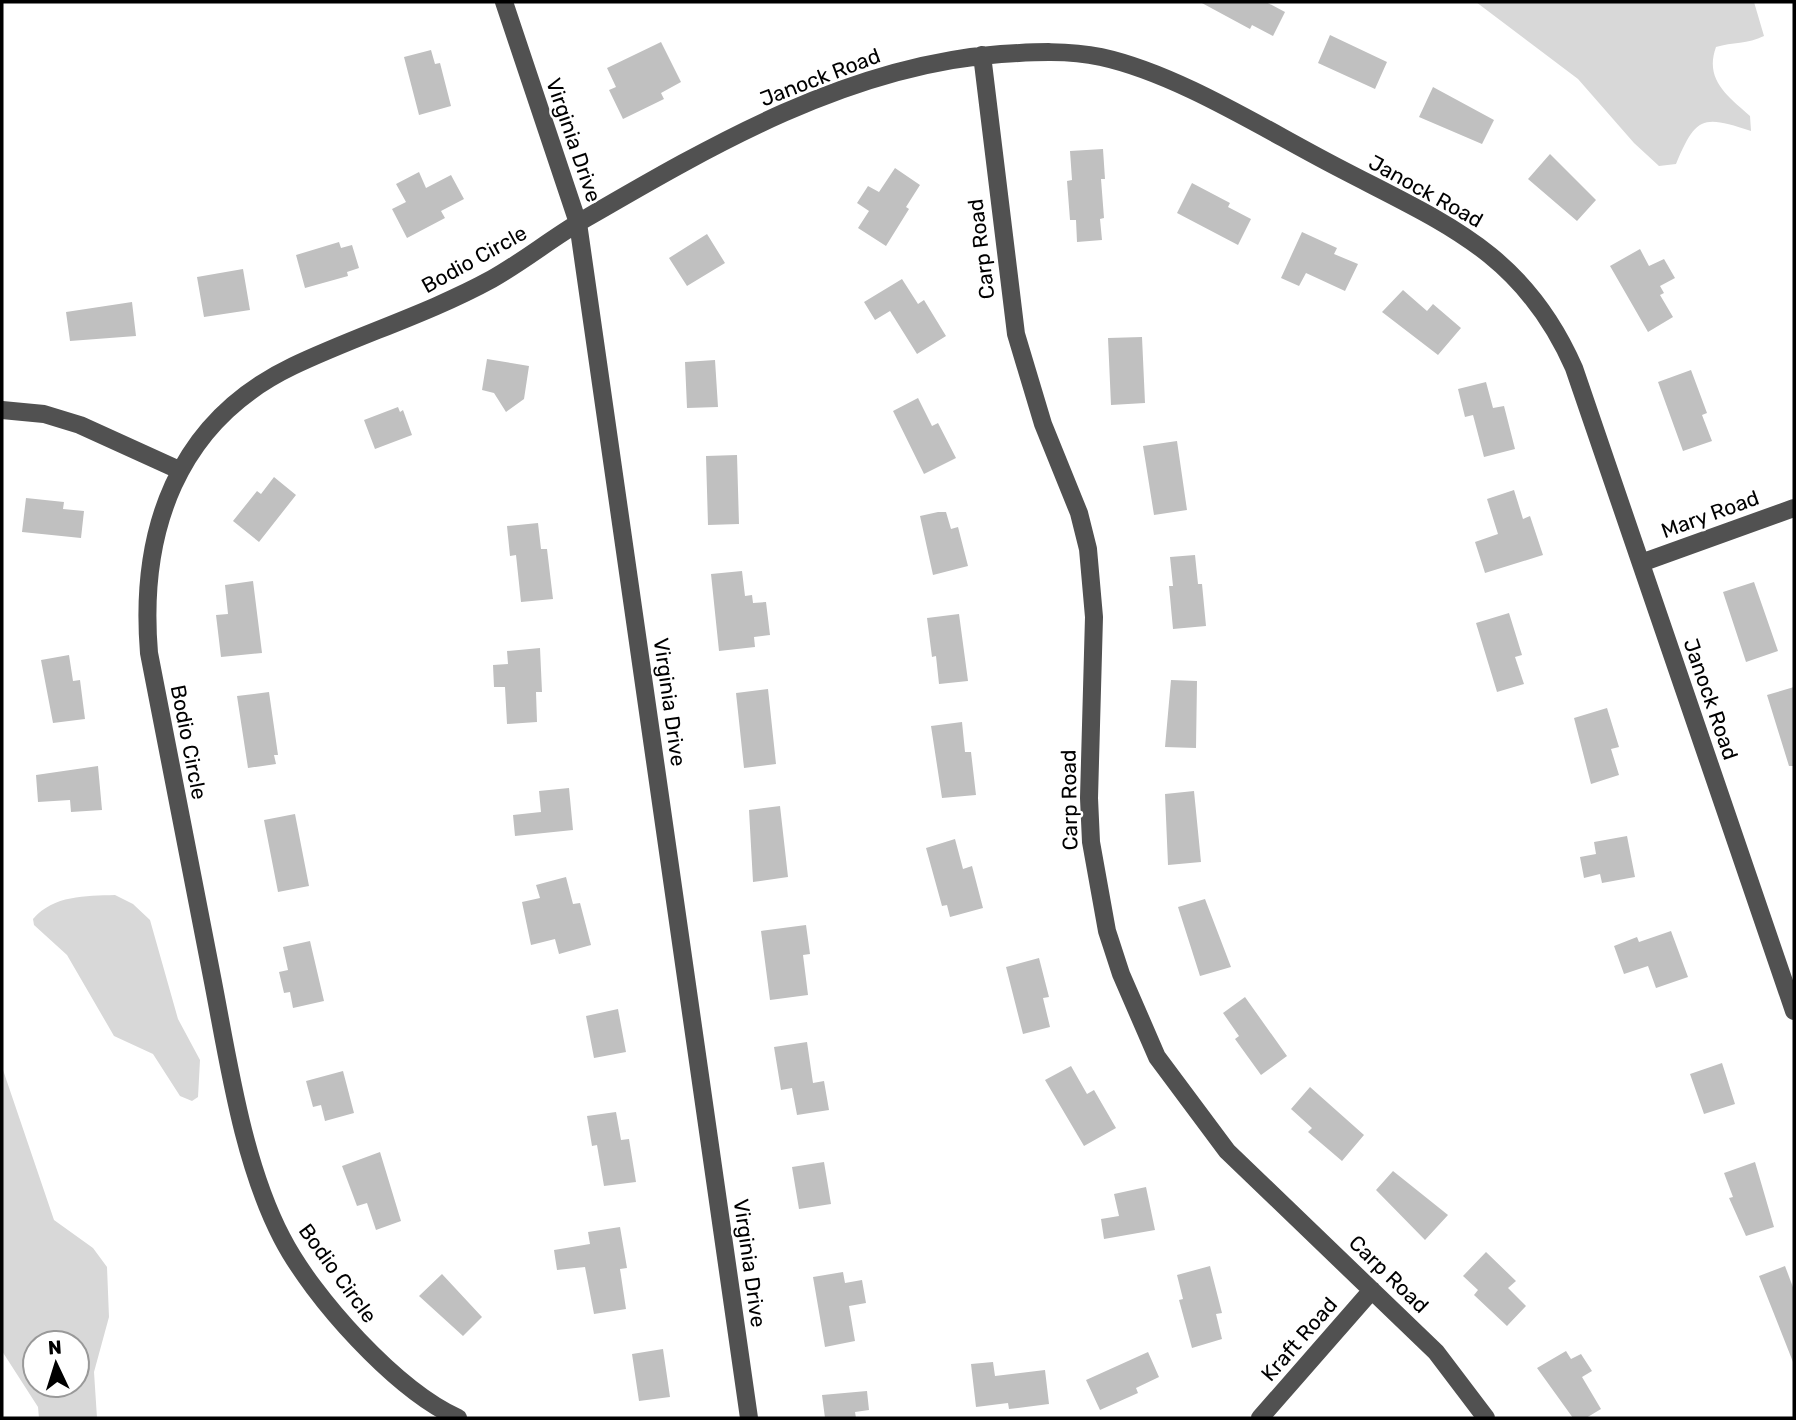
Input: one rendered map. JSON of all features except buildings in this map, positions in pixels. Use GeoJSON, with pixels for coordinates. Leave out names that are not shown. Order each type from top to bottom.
{"type":"FeatureCollection","features":[{"type":"Feature","properties":{"kind":"street","name":"Virginia Drive"},"geometry":{"type":"LineString","coordinates":[[504,2],[578,223],[749,1418]]}},
{"type":"Feature","properties":{"kind":"street","name":"Janock Road"},"geometry":{"type":"LineString","coordinates":[[578,223],[723,141],[817,98],[895,72],[982,55],[1066,52],[1100,57],[1132,66],[1179,85],[1441,221],[1491,256],[1533,295],[1565,348],[1794,1011]]}},
{"type":"Feature","properties":{"kind":"street","name":"Carp Road"},"geometry":{"type":"LineString","coordinates":[[982,55],[1016,334],[1043,424],[1079,513],[1088,549],[1094,617],[1089,798],[1091,842],[1107,931],[1139,1019],[1157,1057],[1227,1151],[1436,1352],[1486,1418]]}},
{"type":"Feature","properties":{"kind":"street","name":"Bodio Circle"},"geometry":{"type":"LineString","coordinates":[[452,1417],[403,1381],[377,1357],[320,1295],[282,1238],[248,1142],[232,1081],[149,653],[145,605],[149,558],[159,515],[179,470],[208,430],[248,392],[289,368],[465,293],[520,262],[578,223]]}},
{"type":"Feature","properties":{"kind":"street"},"geometry":{"type":"LineString","coordinates":[[2,410],[44,414],[79,425],[179,470]]}},
{"type":"Feature","properties":{"kind":"street","name":"Mary Road"},"geometry":{"type":"LineString","coordinates":[[1641,563],[1794,508]]}},
{"type":"Feature","properties":{"kind":"street","name":"Kraft Road"},"geometry":{"type":"LineString","coordinates":[[1260,1418],[1372,1290]]}},
{"type":"Feature","properties":{"kind":"shaded area"},"geometry":{"type":"Polygon","coordinates":[[[1476,2],[1754,2],[1764,36],[1716,47],[1713,59],[1713,69],[1720,86],[1750,116],[1751,131],[1722,123],[1703,124],[1689,136],[1676,164],[1659,166],[1634,143],[1578,79],[1476,2]]]}},
{"type":"Feature","properties":{"kind":"shaded area"},"geometry":{"type":"Polygon","coordinates":[[[115,895],[133,904],[150,920],[178,1019],[200,1060],[198,1097],[192,1101],[180,1096],[153,1054],[114,1036],[67,955],[34,925],[33,919],[41,911],[60,901],[115,895]]]}},
{"type":"Feature","properties":{"kind":"shaded area"},"geometry":{"type":"Polygon","coordinates":[[[2,1067],[54,1220],[93,1248],[107,1267],[109,1317],[94,1372],[97,1418],[39,1418],[38,1407],[33,1399],[91,1399],[91,1329],[21,1329],[21,1381],[2,1351],[2,1067]]]}}]}
